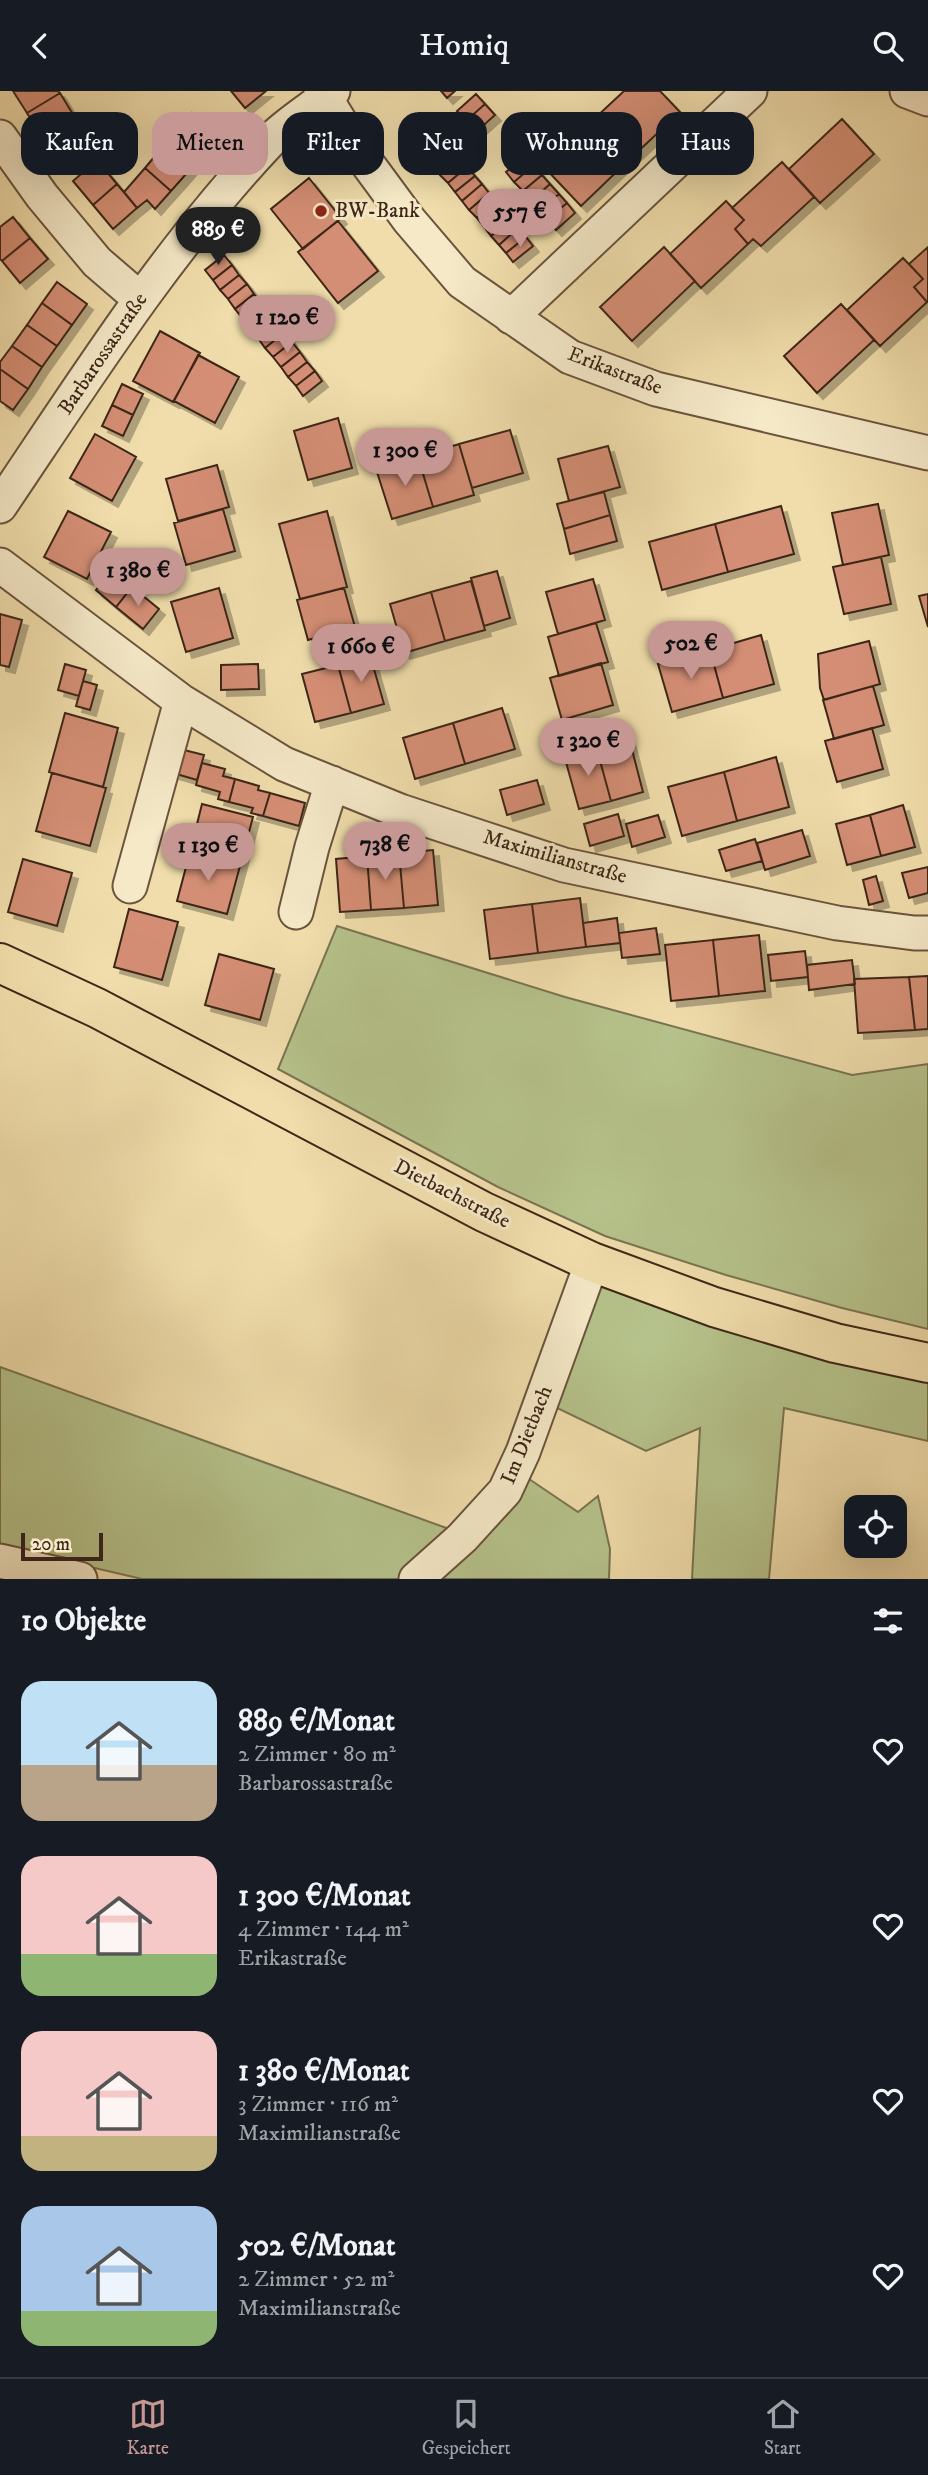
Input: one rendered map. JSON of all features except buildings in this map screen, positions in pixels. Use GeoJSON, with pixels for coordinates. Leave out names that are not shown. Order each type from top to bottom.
{"type":"FeatureCollection","features":[{"type":"Feature","properties":{"kind":"main road","name":"Dietbachstraße"},"geometry":{"type":"LineString","coordinates":[[0,963],[133,1027],[484,1212],[592,1262],[738,1314],[835,1343],[928,1363]]}},
{"type":"Feature","properties":{"kind":"street"},"geometry":{"type":"LineString","coordinates":[[511,317],[750,91]]}},
{"type":"Feature","properties":{"kind":"street"},"geometry":{"type":"LineString","coordinates":[[907,91],[928,99]]}},
{"type":"Feature","properties":{"kind":"street","name":"Erikastraße"},"geometry":{"type":"LineString","coordinates":[[326,93],[356,148],[462,282],[570,357],[656,389],[928,453]]}},
{"type":"Feature","properties":{"kind":"street","name":"Barbarossastraße"},"geometry":{"type":"LineString","coordinates":[[0,506],[140,299],[177,250],[272,139],[326,93]]}},
{"type":"Feature","properties":{"kind":"street"},"geometry":{"type":"LineString","coordinates":[[0,137],[42,195],[97,262],[140,299]]}},
{"type":"Feature","properties":{"kind":"street","name":"Maximilianstraße"},"geometry":{"type":"LineString","coordinates":[[0,565],[180,701],[284,764],[400,811],[565,865],[837,923],[928,933]]}},
{"type":"Feature","properties":{"kind":"street"},"geometry":{"type":"LineString","coordinates":[[130,887],[180,701]]}},
{"type":"Feature","properties":{"kind":"street"},"geometry":{"type":"LineString","coordinates":[[296,912],[332,783]]}},
{"type":"Feature","properties":{"kind":"street","name":"Im Dietbach"},"geometry":{"type":"LineString","coordinates":[[416,1579],[462,1538],[505,1491],[523,1452],[592,1262]]}},
{"type":"Feature","properties":{"kind":"street"},"geometry":{"type":"LineString","coordinates":[[0,1561],[80,1579]]}},
{"type":"Feature","properties":{"kind":"green space"},"geometry":{"type":"Polygon","coordinates":[[[337,926],[565,997],[852,1075],[928,1064],[928,1329],[726,1275],[605,1236],[498,1187],[278,1069],[337,926]]]}},
{"type":"Feature","properties":{"kind":"green space"},"geometry":{"type":"Polygon","coordinates":[[[599,1278],[928,1376],[928,1441],[784,1408],[769,1579],[692,1579],[700,1428],[646,1451],[553,1406],[599,1278]]]}},
{"type":"Feature","properties":{"kind":"green space"},"geometry":{"type":"Polygon","coordinates":[[[0,1367],[452,1530],[401,1579],[142,1579],[0,1546],[0,1367]]]}},
{"type":"Feature","properties":{"kind":"green space"},"geometry":{"type":"Polygon","coordinates":[[[529,1479],[578,1512],[598,1496],[610,1549],[609,1579],[431,1579],[514,1499],[529,1479]]]}},
{"type":"Feature","properties":{"kind":"place","name":"BW-Bank"},"geometry":{"type":"Point","coordinates":[321,211]}}]}
